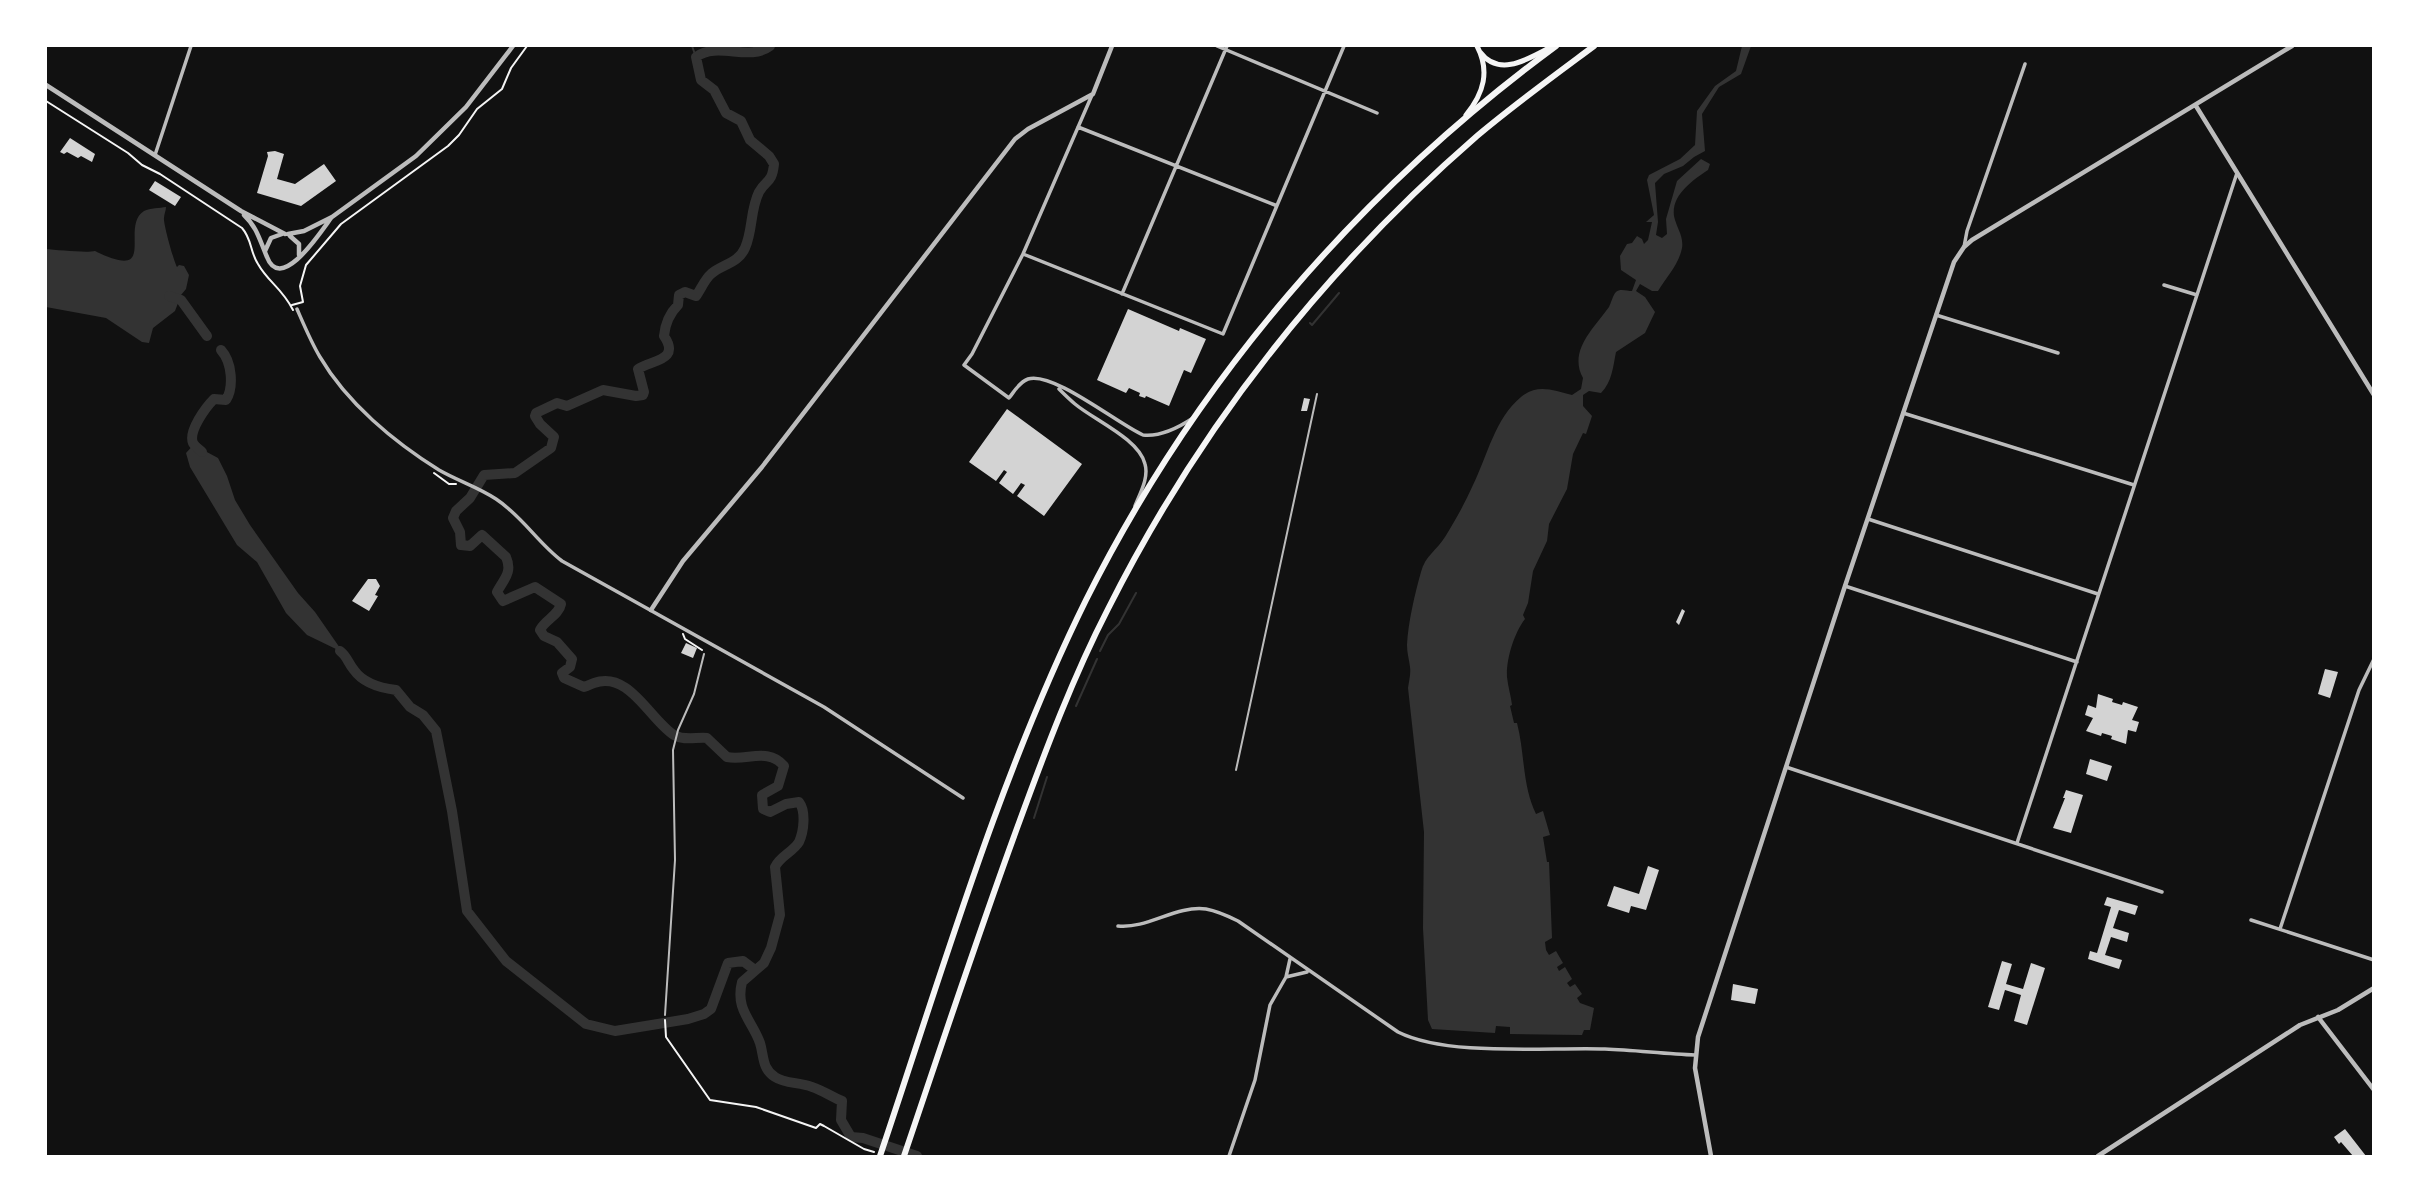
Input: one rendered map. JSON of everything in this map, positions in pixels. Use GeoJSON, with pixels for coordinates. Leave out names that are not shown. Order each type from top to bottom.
{"type":"FeatureCollection","features":[{"type":"Feature","properties":{"kind":"highway"},"geometry":{"type":"LineString","coordinates":[[880,1157],[977,870],[1020,754],[1086,601],[1128,521],[1170,452],[1263,323],[1314,265],[1370,205],[1464,117],[1554,46]]}},
{"type":"Feature","properties":{"kind":"highway"},"geometry":{"type":"LineString","coordinates":[[904,1157],[1041,762],[1107,611],[1149,532],[1190,464],[1281,338],[1403,204],[1527,95],[1594,46]]}},
{"type":"Feature","properties":{"kind":"main road"},"geometry":{"type":"LineString","coordinates":[[1464,117],[1479,97],[1485,80],[1477,46]]}},
{"type":"Feature","properties":{"kind":"main road"},"geometry":{"type":"LineString","coordinates":[[1480,52],[1493,63],[1514,64],[1554,46]]}},
{"type":"Feature","properties":{"kind":"street"},"geometry":{"type":"LineString","coordinates":[[155,155],[191,46]]}},
{"type":"Feature","properties":{"kind":"street"},"geometry":{"type":"LineString","coordinates":[[265,251],[271,239],[304,231],[332,217],[416,156],[476,95],[513,46]]}},
{"type":"Feature","properties":{"kind":"street"},"geometry":{"type":"LineString","coordinates":[[1112,46],[1023,254],[964,365],[1009,398],[1020,384],[1030,378],[1055,385],[1082,397],[1143,435],[1151,436],[1172,430],[1195,417]]}},
{"type":"Feature","properties":{"kind":"street"},"geometry":{"type":"LineString","coordinates":[[1217,46],[1227,47],[1324,92],[1377,113]]}},
{"type":"Feature","properties":{"kind":"street"},"geometry":{"type":"LineString","coordinates":[[1023,254],[1223,334],[1343,46]]}},
{"type":"Feature","properties":{"kind":"street"},"geometry":{"type":"LineString","coordinates":[[1711,1157],[1695,1055],[1844,586],[1954,262],[1972,240],[2292,46]]}},
{"type":"Feature","properties":{"kind":"street"},"geometry":{"type":"LineString","coordinates":[[1122,294],[1227,47]]}},
{"type":"Feature","properties":{"kind":"street"},"geometry":{"type":"LineString","coordinates":[[1964,247],[1967,231],[2025,64]]}},
{"type":"Feature","properties":{"kind":"street"},"geometry":{"type":"LineString","coordinates":[[46,85],[241,211],[286,234],[299,244],[299,257]]}},
{"type":"Feature","properties":{"kind":"street"},"geometry":{"type":"LineString","coordinates":[[651,610],[683,561],[762,467],[1015,139],[1028,129],[1093,94]]}},
{"type":"Feature","properties":{"kind":"street"},"geometry":{"type":"LineString","coordinates":[[2196,106],[2374,395]]}},
{"type":"Feature","properties":{"kind":"street"},"geometry":{"type":"LineString","coordinates":[[1079,127],[1275,205]]}},
{"type":"Feature","properties":{"kind":"street"},"geometry":{"type":"LineString","coordinates":[[2017,843],[2237,172]]}},
{"type":"Feature","properties":{"kind":"street"},"geometry":{"type":"LineString","coordinates":[[241,211],[255,226],[272,265],[281,268],[291,266],[332,217]]}},
{"type":"Feature","properties":{"kind":"street"},"geometry":{"type":"LineString","coordinates":[[2164,285],[2197,295]]}},
{"type":"Feature","properties":{"kind":"street"},"geometry":{"type":"LineString","coordinates":[[297,309],[321,360],[342,387],[366,413],[426,462],[483,491],[513,512],[544,547],[562,561],[824,707],[963,798]]}},
{"type":"Feature","properties":{"kind":"street"},"geometry":{"type":"LineString","coordinates":[[1936,315],[2058,353]]}},
{"type":"Feature","properties":{"kind":"street"},"geometry":{"type":"LineString","coordinates":[[1055,385],[1076,405],[1133,446],[1145,462],[1147,473],[1144,485],[1128,521]]}},
{"type":"Feature","properties":{"kind":"street"},"geometry":{"type":"LineString","coordinates":[[1903,413],[2134,485]]}},
{"type":"Feature","properties":{"kind":"street"},"geometry":{"type":"LineString","coordinates":[[1868,519],[2098,594]]}},
{"type":"Feature","properties":{"kind":"street"},"geometry":{"type":"LineString","coordinates":[[1844,586],[2077,662]]}},
{"type":"Feature","properties":{"kind":"street"},"geometry":{"type":"LineString","coordinates":[[2280,929],[2359,690],[2374,659]]}},
{"type":"Feature","properties":{"kind":"street"},"geometry":{"type":"LineString","coordinates":[[1786,767],[2162,892]]}},
{"type":"Feature","properties":{"kind":"street"},"geometry":{"type":"LineString","coordinates":[[1118,926],[1127,927],[1192,909],[1206,909],[1238,921],[1398,1032],[1425,1042],[1695,1055]]}},
{"type":"Feature","properties":{"kind":"street"},"geometry":{"type":"LineString","coordinates":[[2251,920],[2374,960]]}},
{"type":"Feature","properties":{"kind":"street"},"geometry":{"type":"LineString","coordinates":[[1228,1157],[1255,1080],[1270,1005],[1286,977],[1290,958]]}},
{"type":"Feature","properties":{"kind":"street"},"geometry":{"type":"LineString","coordinates":[[1286,977],[1309,971]]}},
{"type":"Feature","properties":{"kind":"street"},"geometry":{"type":"LineString","coordinates":[[2098,1157],[2278,1038],[2305,1022],[2338,1010],[2374,988]]}},
{"type":"Feature","properties":{"kind":"street"},"geometry":{"type":"LineString","coordinates":[[2318,1017],[2374,1090]]}},
{"type":"Feature","properties":{"kind":"lane"},"geometry":{"type":"LineString","coordinates":[[1236,770],[1317,394]]}},
{"type":"Feature","properties":{"kind":"lane"},"geometry":{"type":"LineString","coordinates":[[666,1015],[675,860],[672,771],[674,742],[690,707],[704,654]]}},
{"type":"Feature","properties":{"kind":"path"},"geometry":{"type":"LineString","coordinates":[[46,101],[128,153],[142,166],[160,174],[242,228],[250,238],[258,265],[284,293],[290,305],[303,302],[300,286],[306,265],[341,224],[459,135],[477,109],[502,89],[511,68],[527,46]]}},
{"type":"Feature","properties":{"kind":"path"},"geometry":{"type":"LineString","coordinates":[[430,470],[449,484]]}},
{"type":"Feature","properties":{"kind":"path"},"geometry":{"type":"LineString","coordinates":[[666,1015],[665,1034],[710,1100],[756,1107],[816,1128],[820,1124],[864,1149]]}},
{"type":"Feature","properties":{"kind":"shaded area"},"geometry":{"type":"Polygon","coordinates":[[[1742,46],[1751,46],[1741,74],[1719,87],[1702,114],[1705,151],[1683,166],[1664,174],[1655,183],[1658,222],[1656,235],[1662,238],[1667,234],[1666,219],[1677,181],[1701,159],[1710,164],[1708,170],[1684,189],[1676,201],[1674,216],[1682,244],[1675,265],[1658,291],[1652,291],[1640,284],[1636,291],[1645,297],[1655,312],[1645,333],[1616,352],[1610,379],[1601,393],[1589,391],[1583,395],[1583,406],[1592,416],[1586,434],[1583,433],[1573,454],[1567,489],[1549,524],[1547,541],[1533,571],[1528,603],[1523,615],[1525,619],[1514,639],[1508,663],[1510,706],[1520,735],[1528,792],[1536,814],[1543,811],[1550,835],[1543,837],[1549,862],[1552,938],[1545,942],[1546,950],[1549,955],[1556,951],[1563,963],[1557,967],[1559,971],[1565,967],[1572,979],[1567,983],[1570,987],[1575,984],[1582,994],[1577,998],[1580,1003],[1594,1008],[1590,1030],[1584,1030],[1582,1035],[1510,1034],[1510,1027],[1496,1026],[1495,1033],[1432,1029],[1428,1020],[1423,928],[1424,832],[1408,688],[1410,669],[1407,648],[1412,608],[1421,572],[1460,512],[1492,438],[1512,406],[1534,390],[1546,389],[1572,395],[1581,389],[1583,378],[1579,358],[1585,340],[1609,307],[1616,292],[1632,291],[1636,280],[1621,270],[1620,256],[1627,244],[1632,243],[1637,236],[1644,244],[1648,240],[1652,222],[1646,222],[1654,215],[1647,180],[1649,175],[1680,159],[1695,145],[1697,111],[1715,86],[1736,71],[1742,46]]]}},
{"type":"Feature","properties":{"kind":"shaded area"},"geometry":{"type":"Polygon","coordinates":[[[166,207],[164,221],[177,267],[184,266],[189,275],[186,289],[175,311],[153,328],[149,343],[142,342],[106,318],[46,307],[46,249],[95,251],[115,259],[127,260],[132,257],[134,249],[137,219],[146,210],[166,207]]]}},
{"type":"Feature","properties":{"kind":"shaded area"},"geometry":{"type":"Polygon","coordinates":[[[197,441],[205,451],[218,458],[235,500],[250,525],[349,661],[338,650],[307,635],[286,613],[257,562],[237,545],[190,467],[186,453],[197,441]]]}},
{"type":"Feature","properties":{"kind":"building"},"geometry":{"type":"Polygon","coordinates":[[[70,138],[95,154],[92,162],[81,156],[78,158],[67,152],[60,152],[70,138]]]}},
{"type":"Feature","properties":{"kind":"building"},"geometry":{"type":"Polygon","coordinates":[[[267,152],[284,154],[277,179],[295,184],[324,164],[336,181],[301,206],[257,193],[267,152]]]}},
{"type":"Feature","properties":{"kind":"building"},"geometry":{"type":"Polygon","coordinates":[[[155,181],[181,197],[175,206],[149,190],[155,181]]]}},
{"type":"Feature","properties":{"kind":"building"},"geometry":{"type":"Polygon","coordinates":[[[1128,309],[1179,331],[1180,328],[1206,339],[1191,373],[1184,370],[1169,406],[1146,396],[1139,396],[1140,393],[1129,388],[1126,393],[1097,380],[1128,309]]]}},
{"type":"Feature","properties":{"kind":"building"},"geometry":{"type":"Polygon","coordinates":[[[1304,398],[1310,399],[1307,411],[1301,411],[1304,398]]]}},
{"type":"Feature","properties":{"kind":"building"},"geometry":{"type":"Polygon","coordinates":[[[1007,409],[1082,464],[1044,516],[1017,496],[1025,485],[1021,483],[1013,494],[999,483],[1007,472],[1004,470],[996,481],[969,462],[1007,409]]]}},
{"type":"Feature","properties":{"kind":"building"},"geometry":{"type":"Polygon","coordinates":[[[368,579],[376,579],[380,586],[375,595],[378,596],[369,611],[352,601],[368,579]]]}},
{"type":"Feature","properties":{"kind":"building"},"geometry":{"type":"Polygon","coordinates":[[[1682,609],[1685,611],[1679,625],[1676,622],[1682,609]]]}},
{"type":"Feature","properties":{"kind":"building"},"geometry":{"type":"Polygon","coordinates":[[[686,643],[697,648],[693,658],[681,653],[686,643]]]}},
{"type":"Feature","properties":{"kind":"building"},"geometry":{"type":"Polygon","coordinates":[[[2325,669],[2338,672],[2330,698],[2318,694],[2325,669]]]}},
{"type":"Feature","properties":{"kind":"building"},"geometry":{"type":"Polygon","coordinates":[[[2098,694],[2113,699],[2112,702],[2138,707],[2132,720],[2139,722],[2136,732],[2128,730],[2126,744],[2111,739],[2112,736],[2086,731],[2093,718],[2085,715],[2088,705],[2096,708],[2098,694]]]}},
{"type":"Feature","properties":{"kind":"building"},"geometry":{"type":"Polygon","coordinates":[[[2090,759],[2112,766],[2107,781],[2086,774],[2090,759]]]}},
{"type":"Feature","properties":{"kind":"building"},"geometry":{"type":"Polygon","coordinates":[[[2066,790],[2083,795],[2071,833],[2053,828],[2066,790]]]}},
{"type":"Feature","properties":{"kind":"building"},"geometry":{"type":"Polygon","coordinates":[[[1648,866],[1659,870],[1646,910],[1631,906],[1629,913],[1607,906],[1614,886],[1639,894],[1648,866]]]}},
{"type":"Feature","properties":{"kind":"building"},"geometry":{"type":"Polygon","coordinates":[[[2107,897],[2138,906],[2135,915],[2119,910],[2113,928],[2129,933],[2127,942],[2111,937],[2105,955],[2122,960],[2119,969],[2088,959],[2090,951],[2097,953],[2111,907],[2104,905],[2107,897]]]}},
{"type":"Feature","properties":{"kind":"building"},"geometry":{"type":"Polygon","coordinates":[[[2002,961],[2012,964],[2006,984],[2023,989],[2031,963],[2045,968],[2027,1025],[2014,1021],[2021,995],[2005,990],[1999,1010],[1988,1007],[2002,961]]]}},
{"type":"Feature","properties":{"kind":"building"},"geometry":{"type":"Polygon","coordinates":[[[1733,984],[1758,989],[1755,1004],[1731,1000],[1733,984]]]}},
{"type":"Feature","properties":{"kind":"building"},"geometry":{"type":"Polygon","coordinates":[[[2345,1129],[2366,1156],[2353,1156],[2341,1142],[2339,1144],[2334,1137],[2345,1129]]]}},
{"type":"Feature","properties":{"kind":"waterway"},"geometry":{"type":"LineString","coordinates":[[692,46],[696,57]]}},
{"type":"Feature","properties":{"kind":"waterway"},"geometry":{"type":"LineString","coordinates":[[770,46],[753,52],[714,51],[696,57],[701,80],[714,90],[726,113],[741,121],[750,140],[769,156],[774,164],[770,178],[756,199],[748,241],[742,253],[734,261],[711,274],[696,296],[685,292],[679,295],[678,305],[670,315],[664,336],[669,350],[667,355],[638,369],[643,395],[603,390],[567,406],[557,403],[536,413],[540,424],[554,437],[551,448],[515,473],[484,475],[453,518],[460,532],[461,545],[470,546],[482,535],[506,557],[508,572],[497,592],[503,601],[535,587],[561,604],[540,630],[544,636],[557,642],[572,659],[570,667],[562,673],[564,678],[584,687],[607,681],[618,684],[638,698],[665,728],[678,737],[707,738],[727,757],[771,757],[784,766],[778,786],[762,795],[763,809],[770,812],[786,804],[799,802],[803,811],[803,827],[799,842],[775,867],[780,915],[764,963],[742,982],[740,992],[745,1014],[757,1035],[771,1074],[783,1081],[816,1088],[842,1101],[841,1120],[851,1137],[863,1138],[917,1156]]}},
{"type":"Feature","properties":{"kind":"waterway"},"geometry":{"type":"LineString","coordinates":[[1310,323],[1312,325],[1339,293]]}},
{"type":"Feature","properties":{"kind":"waterway"},"geometry":{"type":"LineString","coordinates":[[169,296],[181,300],[207,336]]}},
{"type":"Feature","properties":{"kind":"waterway"},"geometry":{"type":"LineString","coordinates":[[202,452],[193,443],[195,426],[214,399],[226,400],[229,395],[230,368],[221,350]]}},
{"type":"Feature","properties":{"kind":"waterway"},"geometry":{"type":"LineString","coordinates":[[1100,651],[1136,593]]}},
{"type":"Feature","properties":{"kind":"waterway"},"geometry":{"type":"LineString","coordinates":[[340,651],[362,678],[378,686],[396,690],[436,731],[452,811],[467,911],[506,961],[586,1024],[615,1031],[704,1014],[711,1009],[728,963],[743,961],[755,970]]}},
{"type":"Feature","properties":{"kind":"waterway"},"geometry":{"type":"LineString","coordinates":[[1076,706],[1097,659]]}},
{"type":"Feature","properties":{"kind":"waterway"},"geometry":{"type":"LineString","coordinates":[[1034,818],[1047,777]]}}]}
